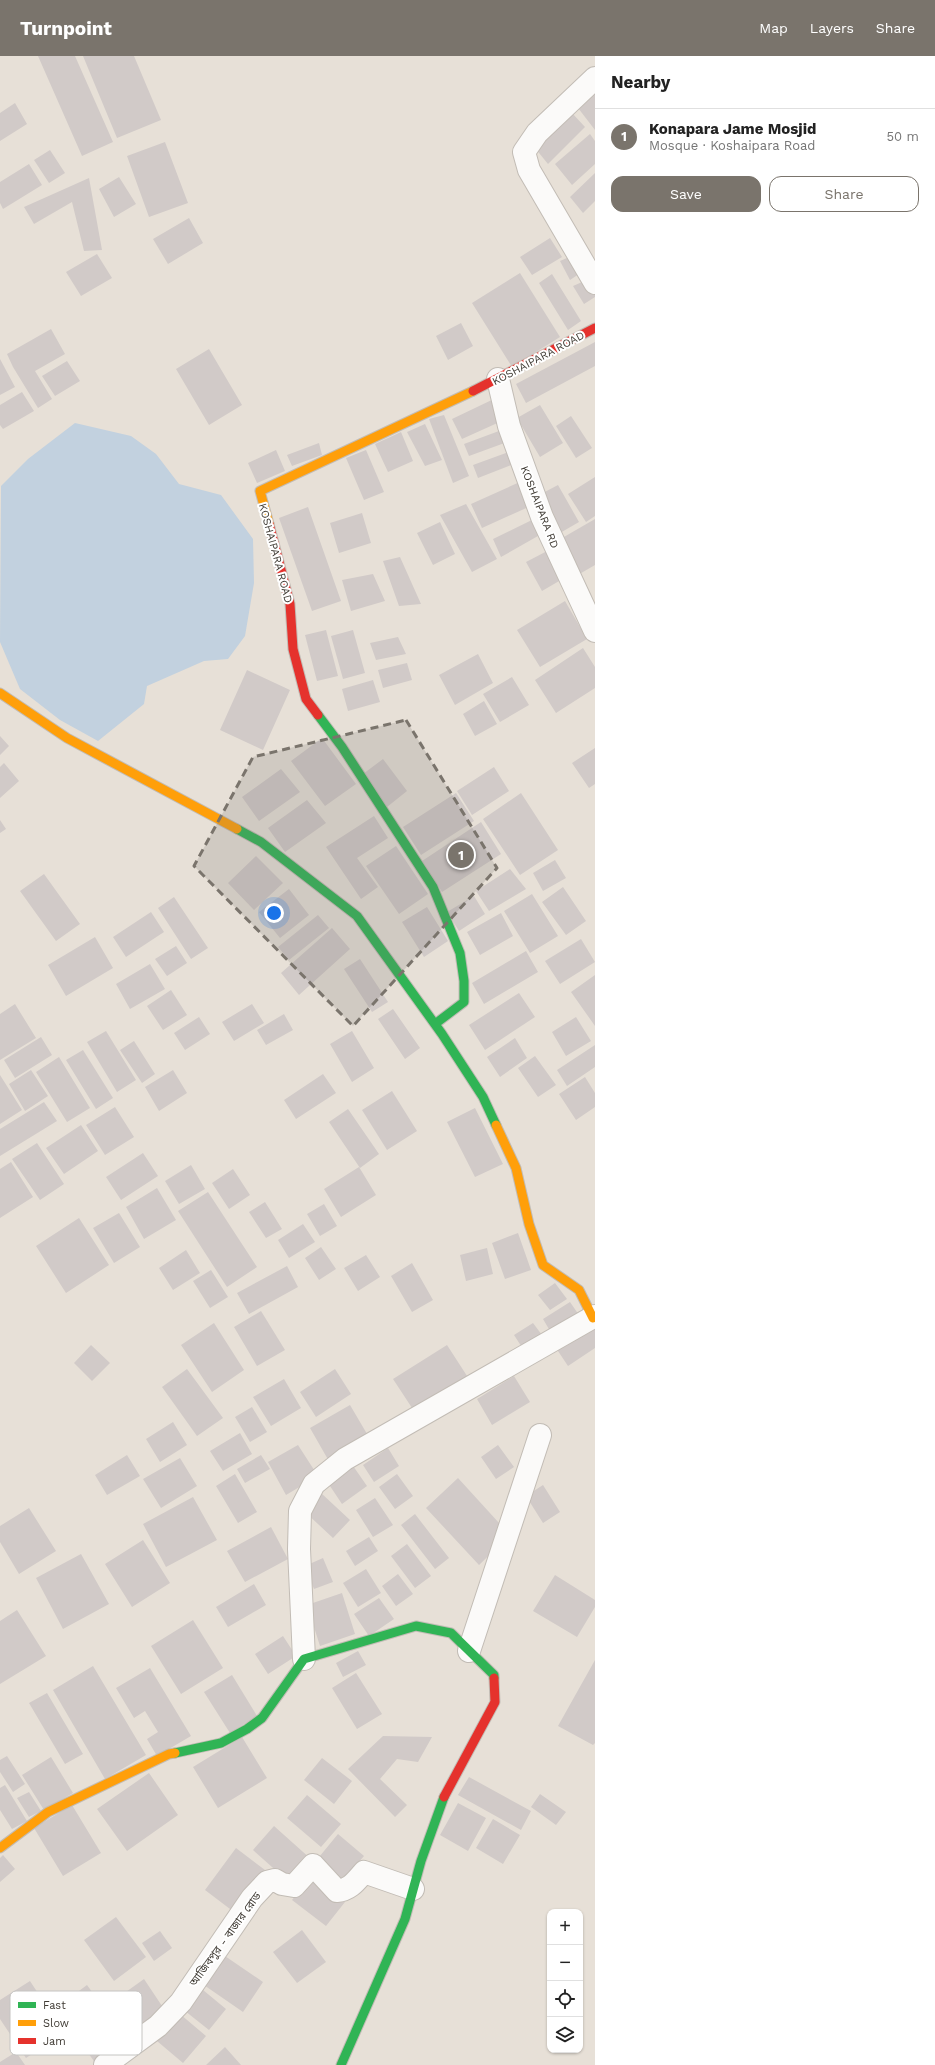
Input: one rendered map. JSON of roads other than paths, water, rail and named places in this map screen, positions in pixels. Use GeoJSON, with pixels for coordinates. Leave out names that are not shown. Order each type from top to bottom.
{"type":"FeatureCollection","features":[{"type":"Feature","properties":{"kind":"street"},"geometry":{"type":"LineString","coordinates":[[595,78],[537,133],[524,152],[529,170],[595,283]]}},
{"type":"Feature","properties":{"kind":"street","name":"KOSHAIPARA ROAD"},"geometry":{"type":"LineString","coordinates":[[435,1024],[464,1002],[464,981],[460,953],[433,887],[342,747],[306,699],[293,649],[290,604],[260,491],[498,379],[595,328]]}},
{"type":"Feature","properties":{"kind":"street","name":"KOSHAIPARA RD"},"geometry":{"type":"LineString","coordinates":[[498,379],[509,426],[542,517],[595,631]]}},
{"type":"Feature","properties":{"kind":"street"},"geometry":{"type":"LineString","coordinates":[[0,693],[67,738],[261,842],[356,916],[435,1024],[483,1097],[516,1168],[529,1224],[543,1265],[579,1290],[594,1317],[345,1459],[314,1484],[300,1511],[299,1549],[304,1659],[262,1718],[247,1729],[221,1744],[169,1754],[48,1812],[0,1848]]}},
{"type":"Feature","properties":{"kind":"street"},"geometry":{"type":"LineString","coordinates":[[469,1651],[540,1435]]}},
{"type":"Feature","properties":{"kind":"street"},"geometry":{"type":"LineString","coordinates":[[304,1659],[416,1626],[451,1633],[494,1674],[495,1702],[444,1799],[421,1861],[405,1919],[341,2065]]}},
{"type":"Feature","properties":{"kind":"street","name":"আজিবপুর - বাজার রোড"},"geometry":{"type":"LineString","coordinates":[[142,2038],[158,2026],[181,2002],[252,1898],[267,1882],[275,1880],[282,1884],[294,1886],[313,1865],[337,1891],[344,1890],[352,1885],[364,1872],[413,1888]]}},
{"type":"Feature","properties":{"kind":"street","name":"আজিবপুর - বাজার রোড"},"geometry":{"type":"LineString","coordinates":[[105,2065],[119,2055]]}},
{"type":"Feature","properties":{"kind":"water"},"geometry":{"type":"Polygon","coordinates":[[[75,423],[131,436],[156,454],[179,484],[221,495],[253,539],[254,583],[245,636],[228,659],[204,661],[147,686],[144,704],[98,741],[60,720],[20,689],[0,642],[1,486],[28,459],[75,423]]]}},
{"type":"Feature","properties":{"kind":"place","name":"Konapara Jame Mosjid"},"geometry":{"type":"Point","coordinates":[461,855]}}]}
